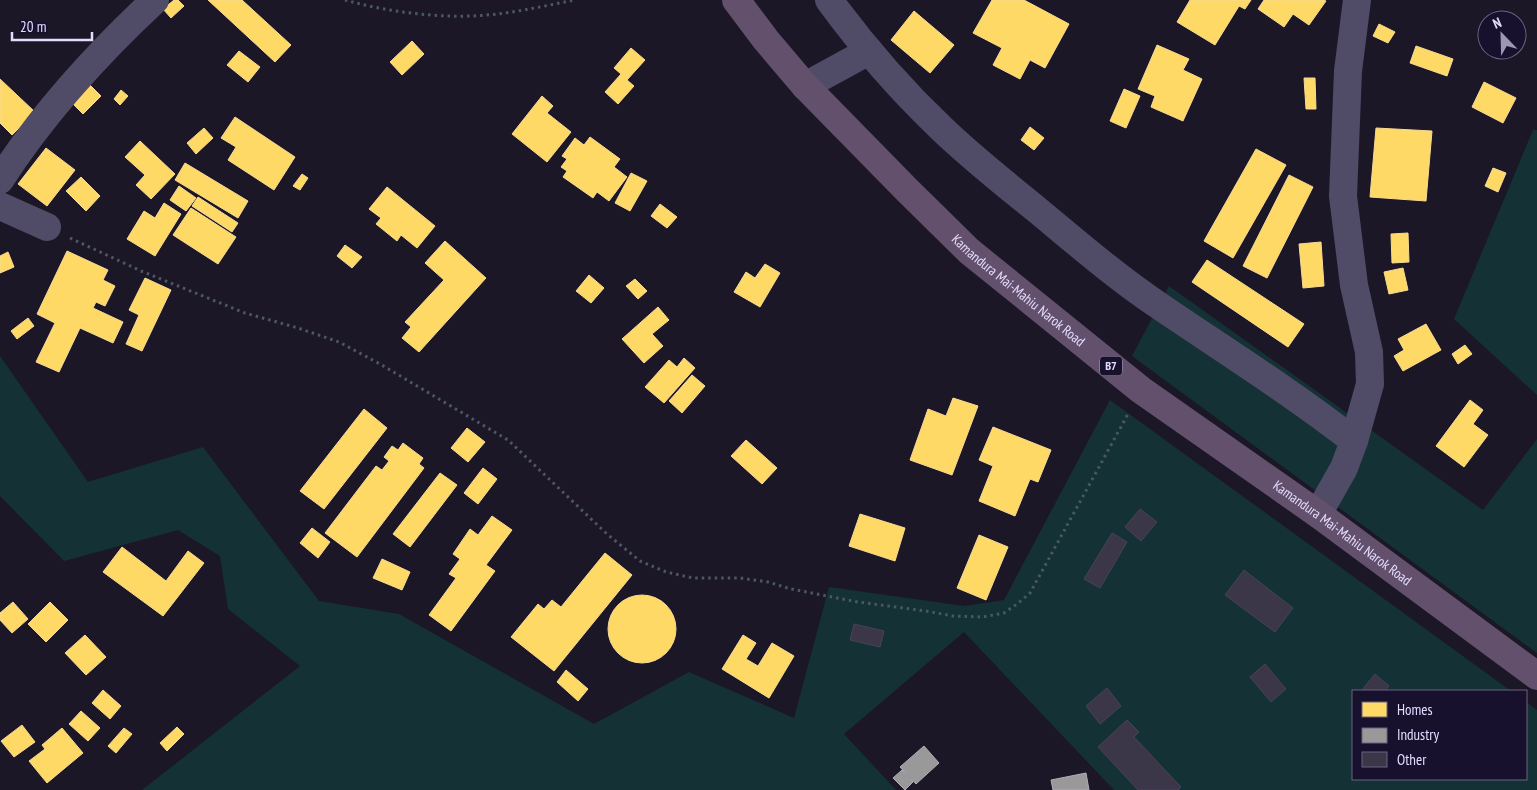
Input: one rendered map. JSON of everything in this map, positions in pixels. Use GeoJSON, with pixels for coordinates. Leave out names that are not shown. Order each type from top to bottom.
{"type":"FeatureCollection","features":[{"type":"Feature","properties":{"kind":"highway","name":"Kamandura Mai-Mahiu Narok Road"},"geometry":{"type":"LineString","coordinates":[[736,0],[766,40],[805,86],[969,251],[1141,390],[1318,514],[1537,676]]}},
{"type":"Feature","properties":{"kind":"street"},"geometry":{"type":"LineString","coordinates":[[0,180],[21,148],[62,97],[155,0]]}},
{"type":"Feature","properties":{"kind":"street"},"geometry":{"type":"LineString","coordinates":[[829,0],[869,51],[941,129],[1104,266],[1158,305],[1319,414],[1354,441]]}},
{"type":"Feature","properties":{"kind":"street"},"geometry":{"type":"LineString","coordinates":[[1318,514],[1344,468],[1354,441],[1370,384],[1369,352],[1354,285],[1343,196],[1348,71],[1357,0]]}},
{"type":"Feature","properties":{"kind":"street"},"geometry":{"type":"LineString","coordinates":[[805,86],[869,51]]}},
{"type":"Feature","properties":{"kind":"street"},"geometry":{"type":"LineString","coordinates":[[0,206],[47,227]]}},
{"type":"Feature","properties":{"kind":"path"},"geometry":{"type":"LineString","coordinates":[[345,0],[370,7],[447,16],[496,15],[576,0]]}},
{"type":"Feature","properties":{"kind":"path"},"geometry":{"type":"LineString","coordinates":[[47,227],[141,272],[245,313],[339,342],[380,364],[508,440],[607,534],[640,561],[666,572],[693,578],[749,579],[858,602],[953,616],[983,617],[1004,613],[1030,593],[1141,390]]}},
{"type":"Feature","properties":{"kind":"green space"},"geometry":{"type":"Polygon","coordinates":[[[1533,130],[1537,130],[1537,395],[1454,319],[1533,130]]]}},
{"type":"Feature","properties":{"kind":"green space"},"geometry":{"type":"Polygon","coordinates":[[[1169,286],[1483,510],[1537,439],[1537,653],[1132,356],[1169,286]]]}},
{"type":"Feature","properties":{"kind":"green space"},"geometry":{"type":"Polygon","coordinates":[[[0,356],[88,482],[203,447],[319,601],[399,614],[594,724],[689,672],[794,718],[829,587],[964,606],[1004,600],[1110,400],[1510,690],[1352,690],[1352,780],[1527,780],[1527,703],[1537,710],[1537,790],[1114,790],[964,632],[844,734],[896,790],[142,790],[300,666],[228,609],[220,556],[178,530],[64,561],[0,496],[0,356]]]}},
{"type":"Feature","properties":{"kind":"building: Homes"},"geometry":{"type":"Polygon","coordinates":[[[174,0],[178,0],[184,6],[171,18],[163,9],[174,0]]]}},
{"type":"Feature","properties":{"kind":"building: Homes"},"geometry":{"type":"Polygon","coordinates":[[[208,0],[242,0],[291,45],[275,62],[208,0]]]}},
{"type":"Feature","properties":{"kind":"building: Homes"},"geometry":{"type":"Polygon","coordinates":[[[992,0],[1024,0],[1069,24],[1045,68],[1030,60],[1020,79],[993,65],[1002,48],[973,33],[992,0]]]}},
{"type":"Feature","properties":{"kind":"building: Homes"},"geometry":{"type":"Polygon","coordinates":[[[1190,0],[1251,0],[1245,9],[1239,6],[1215,45],[1177,22],[1190,0]]]}},
{"type":"Feature","properties":{"kind":"building: Homes"},"geometry":{"type":"Polygon","coordinates":[[[1264,0],[1326,1],[1309,25],[1293,14],[1284,27],[1258,9],[1264,0]]]}},
{"type":"Feature","properties":{"kind":"building: Homes"},"geometry":{"type":"Polygon","coordinates":[[[914,11],[954,45],[930,73],[891,40],[914,11]]]}},
{"type":"Feature","properties":{"kind":"building: Homes"},"geometry":{"type":"Polygon","coordinates":[[[1379,24],[1395,32],[1388,43],[1373,36],[1379,24]]]}},
{"type":"Feature","properties":{"kind":"building: Homes"},"geometry":{"type":"Polygon","coordinates":[[[412,41],[424,54],[402,75],[390,62],[412,41]]]}},
{"type":"Feature","properties":{"kind":"building: Homes"},"geometry":{"type":"Polygon","coordinates":[[[1157,45],[1189,59],[1183,70],[1202,79],[1183,121],[1151,107],[1155,96],[1138,89],[1157,45]]]}},
{"type":"Feature","properties":{"kind":"building: Homes"},"geometry":{"type":"Polygon","coordinates":[[[1416,46],[1453,59],[1447,76],[1410,63],[1416,46]]]}},
{"type":"Feature","properties":{"kind":"building: Homes"},"geometry":{"type":"Polygon","coordinates":[[[631,48],[645,60],[627,80],[634,86],[618,104],[605,92],[621,74],[614,68],[631,48]]]}},
{"type":"Feature","properties":{"kind":"building: Homes"},"geometry":{"type":"Polygon","coordinates":[[[239,51],[260,67],[248,82],[227,65],[239,51]]]}},
{"type":"Feature","properties":{"kind":"building: Homes"},"geometry":{"type":"Polygon","coordinates":[[[1304,78],[1315,78],[1316,109],[1306,109],[1304,78]]]}},
{"type":"Feature","properties":{"kind":"building: Homes"},"geometry":{"type":"Polygon","coordinates":[[[0,79],[35,112],[12,135],[0,123],[0,79]]]}},
{"type":"Feature","properties":{"kind":"building: Homes"},"geometry":{"type":"Polygon","coordinates":[[[1484,82],[1516,98],[1503,123],[1472,107],[1484,82]]]}},
{"type":"Feature","properties":{"kind":"building: Homes"},"geometry":{"type":"Polygon","coordinates":[[[90,85],[101,96],[83,114],[72,103],[90,85]]]}},
{"type":"Feature","properties":{"kind":"building: Homes"},"geometry":{"type":"Polygon","coordinates":[[[1124,89],[1140,96],[1126,128],[1110,121],[1124,89]]]}},
{"type":"Feature","properties":{"kind":"building: Homes"},"geometry":{"type":"Polygon","coordinates":[[[121,90],[128,96],[120,105],[114,99],[121,90]]]}},
{"type":"Feature","properties":{"kind":"building: Homes"},"geometry":{"type":"Polygon","coordinates":[[[542,96],[553,106],[547,113],[571,132],[547,162],[512,134],[542,96]]]}},
{"type":"Feature","properties":{"kind":"building: Homes"},"geometry":{"type":"Polygon","coordinates":[[[235,117],[295,157],[274,190],[228,160],[236,147],[221,138],[235,117]]]}},
{"type":"Feature","properties":{"kind":"building: Homes"},"geometry":{"type":"Polygon","coordinates":[[[1030,127],[1044,138],[1034,150],[1021,140],[1030,127]]]}},
{"type":"Feature","properties":{"kind":"building: Homes"},"geometry":{"type":"Polygon","coordinates":[[[204,128],[213,138],[196,154],[187,143],[204,128]]]}},
{"type":"Feature","properties":{"kind":"building: Homes"},"geometry":{"type":"Polygon","coordinates":[[[1376,128],[1432,131],[1426,201],[1370,197],[1376,128]]]}},
{"type":"Feature","properties":{"kind":"building: Homes"},"geometry":{"type":"Polygon","coordinates":[[[590,137],[620,159],[614,167],[627,177],[609,201],[597,192],[593,198],[563,177],[567,171],[561,167],[567,159],[562,156],[575,138],[584,145],[590,137]]]}},
{"type":"Feature","properties":{"kind":"building: Homes"},"geometry":{"type":"Polygon","coordinates":[[[140,141],[175,174],[151,199],[136,185],[145,175],[125,157],[140,141]]]}},
{"type":"Feature","properties":{"kind":"building: Homes"},"geometry":{"type":"Polygon","coordinates":[[[46,148],[75,170],[47,206],[18,184],[46,148]]]}},
{"type":"Feature","properties":{"kind":"building: Homes"},"geometry":{"type":"Polygon","coordinates":[[[1256,149],[1286,165],[1233,258],[1204,241],[1256,149]]]}},
{"type":"Feature","properties":{"kind":"building: Homes"},"geometry":{"type":"Polygon","coordinates":[[[185,163],[248,201],[238,218],[175,180],[185,163]]]}},
{"type":"Feature","properties":{"kind":"building: Homes"},"geometry":{"type":"Polygon","coordinates":[[[1493,168],[1506,173],[1498,192],[1485,186],[1493,168]]]}},
{"type":"Feature","properties":{"kind":"building: Homes"},"geometry":{"type":"Polygon","coordinates":[[[631,173],[647,181],[630,211],[615,203],[631,173]]]}},
{"type":"Feature","properties":{"kind":"building: Homes"},"geometry":{"type":"Polygon","coordinates":[[[302,174],[308,178],[300,190],[293,186],[302,174]]]}},
{"type":"Feature","properties":{"kind":"building: Homes"},"geometry":{"type":"Polygon","coordinates":[[[1289,175],[1313,187],[1267,278],[1243,266],[1289,175]]]}},
{"type":"Feature","properties":{"kind":"building: Homes"},"geometry":{"type":"Polygon","coordinates":[[[81,177],[100,196],[86,211],[66,191],[81,177]]]}},
{"type":"Feature","properties":{"kind":"building: Homes"},"geometry":{"type":"Polygon","coordinates":[[[179,186],[196,198],[186,211],[170,200],[179,186]]]}},
{"type":"Feature","properties":{"kind":"building: Homes"},"geometry":{"type":"Polygon","coordinates":[[[387,187],[435,226],[417,248],[401,235],[397,241],[376,224],[381,218],[369,209],[387,187]]]}},
{"type":"Feature","properties":{"kind":"building: Homes"},"geometry":{"type":"Polygon","coordinates":[[[198,197],[238,223],[232,232],[192,206],[198,197]]]}},
{"type":"Feature","properties":{"kind":"building: Homes"},"geometry":{"type":"Polygon","coordinates":[[[164,203],[181,214],[155,256],[127,239],[144,211],[155,218],[164,203]]]}},
{"type":"Feature","properties":{"kind":"building: Homes"},"geometry":{"type":"Polygon","coordinates":[[[660,204],[677,217],[667,228],[651,216],[660,204]]]}},
{"type":"Feature","properties":{"kind":"building: Homes"},"geometry":{"type":"Polygon","coordinates":[[[191,208],[236,237],[218,264],[173,235],[191,208]]]}},
{"type":"Feature","properties":{"kind":"building: Homes"},"geometry":{"type":"Polygon","coordinates":[[[1408,233],[1409,262],[1392,263],[1391,234],[1408,233]]]}},
{"type":"Feature","properties":{"kind":"building: Homes"},"geometry":{"type":"Polygon","coordinates":[[[445,241],[486,278],[419,352],[402,338],[411,327],[405,322],[444,280],[425,263],[445,241]]]}},
{"type":"Feature","properties":{"kind":"building: Homes"},"geometry":{"type":"Polygon","coordinates":[[[1321,242],[1324,286],[1303,288],[1299,244],[1321,242]]]}},
{"type":"Feature","properties":{"kind":"building: Homes"},"geometry":{"type":"Polygon","coordinates":[[[345,245],[362,257],[352,268],[337,256],[345,245]]]}},
{"type":"Feature","properties":{"kind":"building: Homes"},"geometry":{"type":"Polygon","coordinates":[[[67,251],[108,270],[103,280],[115,286],[105,306],[96,302],[93,308],[123,322],[113,343],[80,328],[59,372],[36,362],[55,323],[37,314],[67,251]]]}},
{"type":"Feature","properties":{"kind":"building: Homes"},"geometry":{"type":"Polygon","coordinates":[[[8,252],[14,267],[0,273],[0,256],[8,252]]]}},
{"type":"Feature","properties":{"kind":"building: Homes"},"geometry":{"type":"Polygon","coordinates":[[[1207,260],[1304,324],[1288,347],[1192,282],[1207,260]]]}},
{"type":"Feature","properties":{"kind":"building: Homes"},"geometry":{"type":"Polygon","coordinates":[[[765,264],[780,273],[760,307],[734,292],[746,272],[755,278],[765,264]]]}},
{"type":"Feature","properties":{"kind":"building: Homes"},"geometry":{"type":"Polygon","coordinates":[[[1403,268],[1408,290],[1389,294],[1384,272],[1403,268]]]}},
{"type":"Feature","properties":{"kind":"building: Homes"},"geometry":{"type":"Polygon","coordinates":[[[589,275],[604,288],[591,303],[576,291],[589,275]]]}},
{"type":"Feature","properties":{"kind":"building: Homes"},"geometry":{"type":"Polygon","coordinates":[[[145,278],[171,290],[142,351],[126,344],[139,315],[129,310],[145,278]]]}},
{"type":"Feature","properties":{"kind":"building: Homes"},"geometry":{"type":"Polygon","coordinates":[[[635,279],[647,291],[638,299],[626,286],[635,279]]]}},
{"type":"Feature","properties":{"kind":"building: Homes"},"geometry":{"type":"Polygon","coordinates":[[[658,307],[669,320],[652,334],[663,346],[644,363],[622,339],[658,307]]]}},
{"type":"Feature","properties":{"kind":"building: Homes"},"geometry":{"type":"Polygon","coordinates":[[[28,318],[34,326],[17,339],[11,331],[28,318]]]}},
{"type":"Feature","properties":{"kind":"building: Homes"},"geometry":{"type":"Polygon","coordinates":[[[1426,324],[1441,350],[1403,371],[1394,356],[1404,350],[1398,339],[1426,324]]]}},
{"type":"Feature","properties":{"kind":"building: Homes"},"geometry":{"type":"Polygon","coordinates":[[[1465,345],[1472,354],[1458,364],[1452,354],[1465,345]]]}},
{"type":"Feature","properties":{"kind":"building: Homes"},"geometry":{"type":"Polygon","coordinates":[[[684,358],[695,368],[664,403],[645,387],[669,360],[677,367],[684,358]]]}},
{"type":"Feature","properties":{"kind":"building: Homes"},"geometry":{"type":"Polygon","coordinates":[[[692,375],[705,386],[682,413],[669,401],[692,375]]]}},
{"type":"Feature","properties":{"kind":"building: Homes"},"geometry":{"type":"Polygon","coordinates":[[[953,398],[978,406],[952,475],[910,460],[928,409],[946,416],[953,398]]]}},
{"type":"Feature","properties":{"kind":"building: Homes"},"geometry":{"type":"Polygon","coordinates":[[[1470,400],[1483,410],[1473,424],[1488,435],[1464,467],[1436,446],[1470,400]]]}},
{"type":"Feature","properties":{"kind":"building: Homes"},"geometry":{"type":"Polygon","coordinates":[[[364,409],[387,428],[324,509],[300,491],[364,409]]]}},
{"type":"Feature","properties":{"kind":"building: Homes"},"geometry":{"type":"Polygon","coordinates":[[[993,427],[1051,450],[1038,482],[1030,479],[1015,516],[979,501],[993,466],[979,460],[993,427]]]}},
{"type":"Feature","properties":{"kind":"building: Homes"},"geometry":{"type":"Polygon","coordinates":[[[467,428],[485,442],[468,462],[451,448],[467,428]]]}},
{"type":"Feature","properties":{"kind":"building: Homes"},"geometry":{"type":"Polygon","coordinates":[[[746,440],[777,468],[762,484],[731,456],[746,440]]]}},
{"type":"Feature","properties":{"kind":"building: Homes"},"geometry":{"type":"Polygon","coordinates":[[[403,443],[423,458],[419,464],[424,468],[357,557],[325,533],[376,466],[382,470],[389,461],[384,457],[392,446],[398,450],[403,443]]]}},
{"type":"Feature","properties":{"kind":"building: Homes"},"geometry":{"type":"Polygon","coordinates":[[[483,468],[497,479],[478,504],[464,493],[483,468]]]}},
{"type":"Feature","properties":{"kind":"building: Homes"},"geometry":{"type":"Polygon","coordinates":[[[440,473],[457,485],[410,547],[393,534],[440,473]]]}},
{"type":"Feature","properties":{"kind":"building: Homes"},"geometry":{"type":"Polygon","coordinates":[[[860,514],[905,528],[895,561],[849,546],[860,514]]]}},
{"type":"Feature","properties":{"kind":"building: Homes"},"geometry":{"type":"Polygon","coordinates":[[[492,516],[512,530],[486,565],[495,571],[451,631],[429,615],[456,578],[449,574],[460,559],[453,554],[470,529],[478,535],[492,516]]]}},
{"type":"Feature","properties":{"kind":"building: Homes"},"geometry":{"type":"Polygon","coordinates":[[[312,528],[330,542],[318,558],[300,543],[312,528]]]}},
{"type":"Feature","properties":{"kind":"building: Homes"},"geometry":{"type":"Polygon","coordinates":[[[979,535],[1008,547],[986,600],[957,588],[979,535]]]}},
{"type":"Feature","properties":{"kind":"building: Homes"},"geometry":{"type":"Polygon","coordinates":[[[122,547],[166,581],[188,551],[204,563],[163,616],[103,572],[122,547]]]}},
{"type":"Feature","properties":{"kind":"building: Homes"},"geometry":{"type":"Polygon","coordinates":[[[605,553],[632,575],[554,671],[511,637],[538,604],[544,609],[552,600],[561,607],[605,553]]]}},
{"type":"Feature","properties":{"kind":"building: Homes"},"geometry":{"type":"Polygon","coordinates":[[[382,559],[410,572],[402,590],[373,578],[382,559]]]}},
{"type":"Feature","properties":{"kind":"building: Homes"},"geometry":{"type":"Polygon","coordinates":[[[642,595],[655,597],[666,605],[674,616],[676,629],[674,642],[666,653],[655,661],[642,663],[629,661],[618,653],[610,642],[608,629],[610,616],[618,605],[629,597],[642,595]]]}},
{"type":"Feature","properties":{"kind":"building: Homes"},"geometry":{"type":"Polygon","coordinates":[[[13,602],[28,619],[12,633],[0,620],[0,613],[13,602]]]}},
{"type":"Feature","properties":{"kind":"building: Homes"},"geometry":{"type":"Polygon","coordinates":[[[50,602],[68,620],[46,642],[28,624],[50,602]]]}},
{"type":"Feature","properties":{"kind":"building: Homes"},"geometry":{"type":"Polygon","coordinates":[[[85,635],[106,657],[86,675],[65,653],[85,635]]]}},
{"type":"Feature","properties":{"kind":"building: Homes"},"geometry":{"type":"Polygon","coordinates":[[[743,635],[756,643],[746,659],[758,666],[772,643],[794,656],[769,698],[722,669],[743,635]]]}},
{"type":"Feature","properties":{"kind":"building: Homes"},"geometry":{"type":"Polygon","coordinates":[[[566,670],[588,689],[578,701],[557,682],[566,670]]]}},
{"type":"Feature","properties":{"kind":"building: Homes"},"geometry":{"type":"Polygon","coordinates":[[[103,690],[121,706],[110,719],[92,703],[103,690]]]}},
{"type":"Feature","properties":{"kind":"building: Homes"},"geometry":{"type":"Polygon","coordinates":[[[81,711],[100,728],[88,741],[69,724],[81,711]]]}},
{"type":"Feature","properties":{"kind":"building: Homes"},"geometry":{"type":"Polygon","coordinates":[[[22,725],[35,742],[14,757],[1,741],[22,725]]]}},
{"type":"Feature","properties":{"kind":"building: Homes"},"geometry":{"type":"Polygon","coordinates":[[[177,727],[184,734],[167,751],[160,743],[177,727]]]}},
{"type":"Feature","properties":{"kind":"building: Homes"},"geometry":{"type":"Polygon","coordinates":[[[62,728],[83,753],[47,783],[29,761],[45,749],[42,745],[62,728]]]}},
{"type":"Feature","properties":{"kind":"building: Homes"},"geometry":{"type":"Polygon","coordinates":[[[124,728],[132,734],[116,753],[108,746],[124,728]]]}},
{"type":"Feature","properties":{"kind":"building: Industry"},"geometry":{"type":"Polygon","coordinates":[[[924,746],[939,763],[916,784],[900,767],[924,746]]]}},
{"type":"Feature","properties":{"kind":"building: Industry"},"geometry":{"type":"Polygon","coordinates":[[[902,770],[913,782],[905,790],[893,778],[902,770]]]}},
{"type":"Feature","properties":{"kind":"building: Industry"},"geometry":{"type":"Polygon","coordinates":[[[1086,773],[1089,790],[1053,790],[1051,780],[1086,773]]]}},
{"type":"Feature","properties":{"kind":"building: Other"},"geometry":{"type":"Polygon","coordinates":[[[1140,509],[1157,522],[1141,541],[1125,527],[1140,509]]]}},
{"type":"Feature","properties":{"kind":"building: Other"},"geometry":{"type":"Polygon","coordinates":[[[1112,533],[1127,542],[1100,588],[1084,579],[1112,533]]]}},
{"type":"Feature","properties":{"kind":"building: Other"},"geometry":{"type":"Polygon","coordinates":[[[1244,570],[1293,608],[1275,632],[1225,595],[1244,570]]]}},
{"type":"Feature","properties":{"kind":"building: Other"},"geometry":{"type":"Polygon","coordinates":[[[854,624],[884,631],[880,647],[850,640],[854,624]]]}},
{"type":"Feature","properties":{"kind":"building: Other"},"geometry":{"type":"Polygon","coordinates":[[[1265,664],[1286,689],[1271,702],[1250,677],[1265,664]]]}},
{"type":"Feature","properties":{"kind":"building: Other"},"geometry":{"type":"Polygon","coordinates":[[[1375,674],[1389,686],[1386,690],[1362,690],[1375,674]]]}},
{"type":"Feature","properties":{"kind":"building: Other"},"geometry":{"type":"Polygon","coordinates":[[[1107,688],[1121,706],[1100,724],[1086,706],[1107,688]]]}},
{"type":"Feature","properties":{"kind":"building: Other"},"geometry":{"type":"Polygon","coordinates":[[[1127,720],[1139,732],[1134,737],[1181,787],[1178,790],[1138,790],[1098,747],[1127,720]]]}}]}
